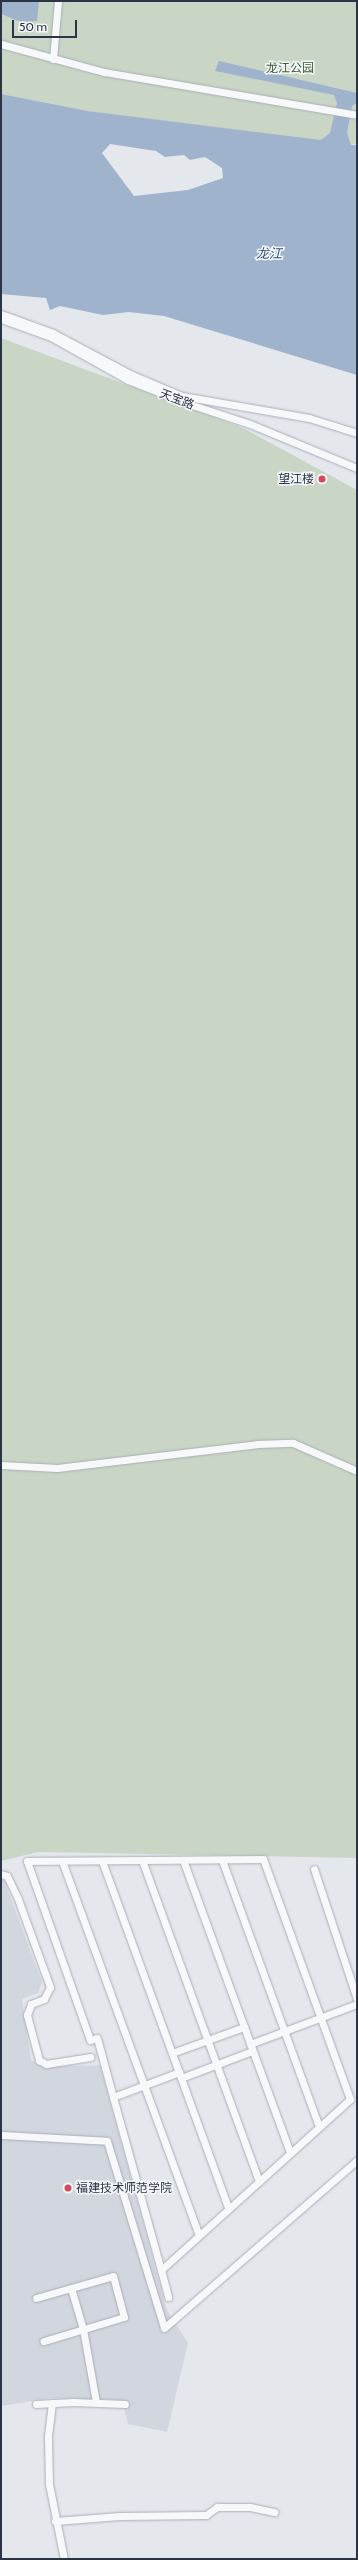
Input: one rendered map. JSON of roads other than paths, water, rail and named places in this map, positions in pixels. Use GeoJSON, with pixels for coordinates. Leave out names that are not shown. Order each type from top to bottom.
{"type":"FeatureCollection","features":[{"type":"Feature","properties":{"kind":"street"},"geometry":{"type":"LineString","coordinates":[[53,59],[58,1]]}},
{"type":"Feature","properties":{"kind":"street"},"geometry":{"type":"LineString","coordinates":[[1,44],[104,72],[354,114]]}},
{"type":"Feature","properties":{"kind":"street","name":"天宝路"},"geometry":{"type":"LineString","coordinates":[[1,314],[53,333],[132,376],[182,396],[329,423],[357,433]]}},
{"type":"Feature","properties":{"kind":"street","name":"天宝路"},"geometry":{"type":"LineString","coordinates":[[1,319],[51,337],[128,380],[186,403],[250,424],[357,468]]}},
{"type":"Feature","properties":{"kind":"street"},"geometry":{"type":"LineString","coordinates":[[1,1465],[57,1468],[257,1444],[293,1444],[357,1471]]}},
{"type":"Feature","properties":{"kind":"street"},"geometry":{"type":"LineString","coordinates":[[161,2270],[350,2099],[263,1859],[27,1861],[90,2040],[97,2038],[168,2297]]}},
{"type":"Feature","properties":{"kind":"street"},"geometry":{"type":"LineString","coordinates":[[102,1860],[229,2208]]}},
{"type":"Feature","properties":{"kind":"street"},"geometry":{"type":"LineString","coordinates":[[142,1860],[259,2181]]}},
{"type":"Feature","properties":{"kind":"street"},"geometry":{"type":"LineString","coordinates":[[183,1860],[290,2154]]}},
{"type":"Feature","properties":{"kind":"street"},"geometry":{"type":"LineString","coordinates":[[222,1860],[319,2127]]}},
{"type":"Feature","properties":{"kind":"street"},"geometry":{"type":"LineString","coordinates":[[62,1861],[199,2235]]}},
{"type":"Feature","properties":{"kind":"street"},"geometry":{"type":"LineString","coordinates":[[314,1869],[357,1999]]}},
{"type":"Feature","properties":{"kind":"street"},"geometry":{"type":"LineString","coordinates":[[1,1874],[7,1876],[18,1899],[50,1986],[44,1999],[31,2004],[27,2015],[39,2060],[46,2064],[90,2057]]}},
{"type":"Feature","properties":{"kind":"street"},"geometry":{"type":"LineString","coordinates":[[113,2097],[144,2085],[216,2064],[284,2032],[357,2004]]}},
{"type":"Feature","properties":{"kind":"street"},"geometry":{"type":"LineString","coordinates":[[172,2053],[244,2027]]}},
{"type":"Feature","properties":{"kind":"street"},"geometry":{"type":"LineString","coordinates":[[1,2135],[107,2141],[164,2328],[357,2160]]}},
{"type":"Feature","properties":{"kind":"street"},"geometry":{"type":"LineString","coordinates":[[36,2298],[113,2276],[124,2316],[44,2341]]}},
{"type":"Feature","properties":{"kind":"street"},"geometry":{"type":"LineString","coordinates":[[71,2288],[83,2329],[96,2402]]}},
{"type":"Feature","properties":{"kind":"street"},"geometry":{"type":"LineString","coordinates":[[36,2404],[96,2402],[125,2404]]}},
{"type":"Feature","properties":{"kind":"street"},"geometry":{"type":"LineString","coordinates":[[52,2403],[47,2458],[55,2521],[64,2559]]}},
{"type":"Feature","properties":{"kind":"street"},"geometry":{"type":"LineString","coordinates":[[55,2521],[120,2516],[206,2515],[217,2507],[250,2507],[274,2512]]}},
{"type":"Feature","properties":{"kind":"water"},"geometry":{"type":"Polygon","coordinates":[[[1,1],[39,1],[37,21],[21,22],[1,14],[1,1]]]}},
{"type":"Feature","properties":{"kind":"water","name":"龙江"},"geometry":{"type":"Polygon","coordinates":[[[219,61],[357,93],[357,103],[352,106],[347,133],[351,145],[357,145],[357,375],[164,316],[129,312],[103,315],[60,306],[50,310],[46,298],[1,294],[1,94],[88,111],[321,140],[330,133],[337,103],[334,95],[215,71],[219,61]],[[110,144],[102,153],[134,196],[188,190],[223,178],[222,168],[205,157],[190,160],[184,155],[165,157],[156,151],[110,144]]]}},
{"type":"Feature","properties":{"kind":"place","name":"望江楼"},"geometry":{"type":"Point","coordinates":[322,479]}},
{"type":"Feature","properties":{"kind":"place","name":"福建技术师范学院"},"geometry":{"type":"Point","coordinates":[68,2188]}},
{"type":"Feature","properties":{"kind":"park label","name":"龙江公园"},"geometry":{"type":"Point","coordinates":[290,68]}}]}
